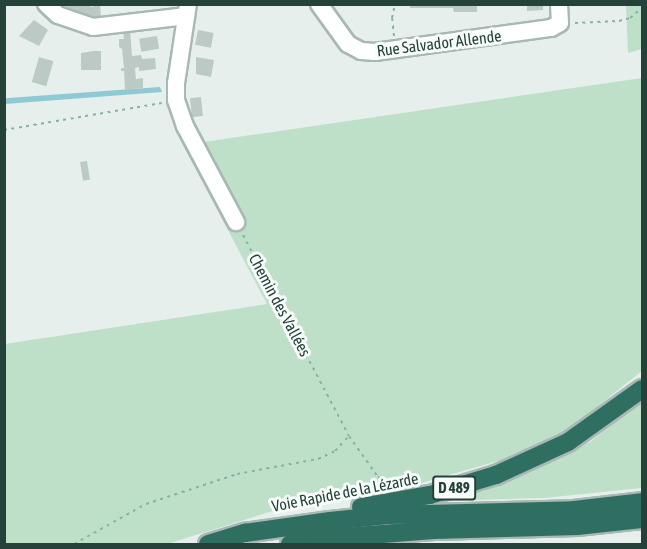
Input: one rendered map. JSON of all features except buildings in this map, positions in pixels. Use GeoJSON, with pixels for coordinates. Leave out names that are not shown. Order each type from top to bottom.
{"type":"FeatureCollection","features":[{"type":"Feature","properties":{"kind":"highway","name":"Voie Rapide de la Lézarde"},"geometry":{"type":"LineString","coordinates":[[245,533],[304,518],[430,495],[496,475],[568,441],[642,389]]}},
{"type":"Feature","properties":{"kind":"highway"},"geometry":{"type":"LineString","coordinates":[[208,544],[245,533],[388,515],[574,510],[642,502]]}},
{"type":"Feature","properties":{"kind":"highway"},"geometry":{"type":"LineString","coordinates":[[290,544],[319,539],[434,530],[577,526],[642,519]]}},
{"type":"Feature","properties":{"kind":"street"},"geometry":{"type":"LineString","coordinates":[[46,4],[58,15],[93,27],[187,10],[176,83],[176,100],[185,126],[236,222]]}},
{"type":"Feature","properties":{"kind":"street","name":"Rue Salvador Allende"},"geometry":{"type":"LineString","coordinates":[[319,4],[348,44],[361,51],[551,28],[560,23]]}},
{"type":"Feature","properties":{"kind":"street"},"geometry":{"type":"LineString","coordinates":[[559,4],[560,23]]}},
{"type":"Feature","properties":{"kind":"path"},"geometry":{"type":"LineString","coordinates":[[395,4],[392,18],[395,48]]}},
{"type":"Feature","properties":{"kind":"path"},"geometry":{"type":"LineString","coordinates":[[560,23],[619,21],[630,18],[642,8]]}},
{"type":"Feature","properties":{"kind":"path"},"geometry":{"type":"LineString","coordinates":[[4,130],[176,100]]}},
{"type":"Feature","properties":{"kind":"path","name":"Chemin des Vallées"},"geometry":{"type":"LineString","coordinates":[[236,222],[349,436],[378,477],[402,484],[406,489]]}},
{"type":"Feature","properties":{"kind":"path"},"geometry":{"type":"LineString","coordinates":[[74,544],[146,504],[237,474],[318,459],[335,451],[349,436]]}},
{"type":"Feature","properties":{"kind":"green space"},"geometry":{"type":"Polygon","coordinates":[[[626,5],[642,5],[642,49],[628,53],[626,5]]]}},
{"type":"Feature","properties":{"kind":"green space"},"geometry":{"type":"Polygon","coordinates":[[[642,78],[642,371],[569,429],[508,458],[418,484],[282,508],[167,544],[5,544],[5,344],[267,304],[183,145],[642,78]]]}},
{"type":"Feature","properties":{"kind":"green space"},"geometry":{"type":"Polygon","coordinates":[[[642,400],[642,488],[544,498],[441,501],[515,477],[590,442],[642,400]]]}},
{"type":"Feature","properties":{"kind":"water"},"geometry":{"type":"Polygon","coordinates":[[[160,87],[162,92],[5,104],[5,99],[8,98],[160,87]]]}}]}
